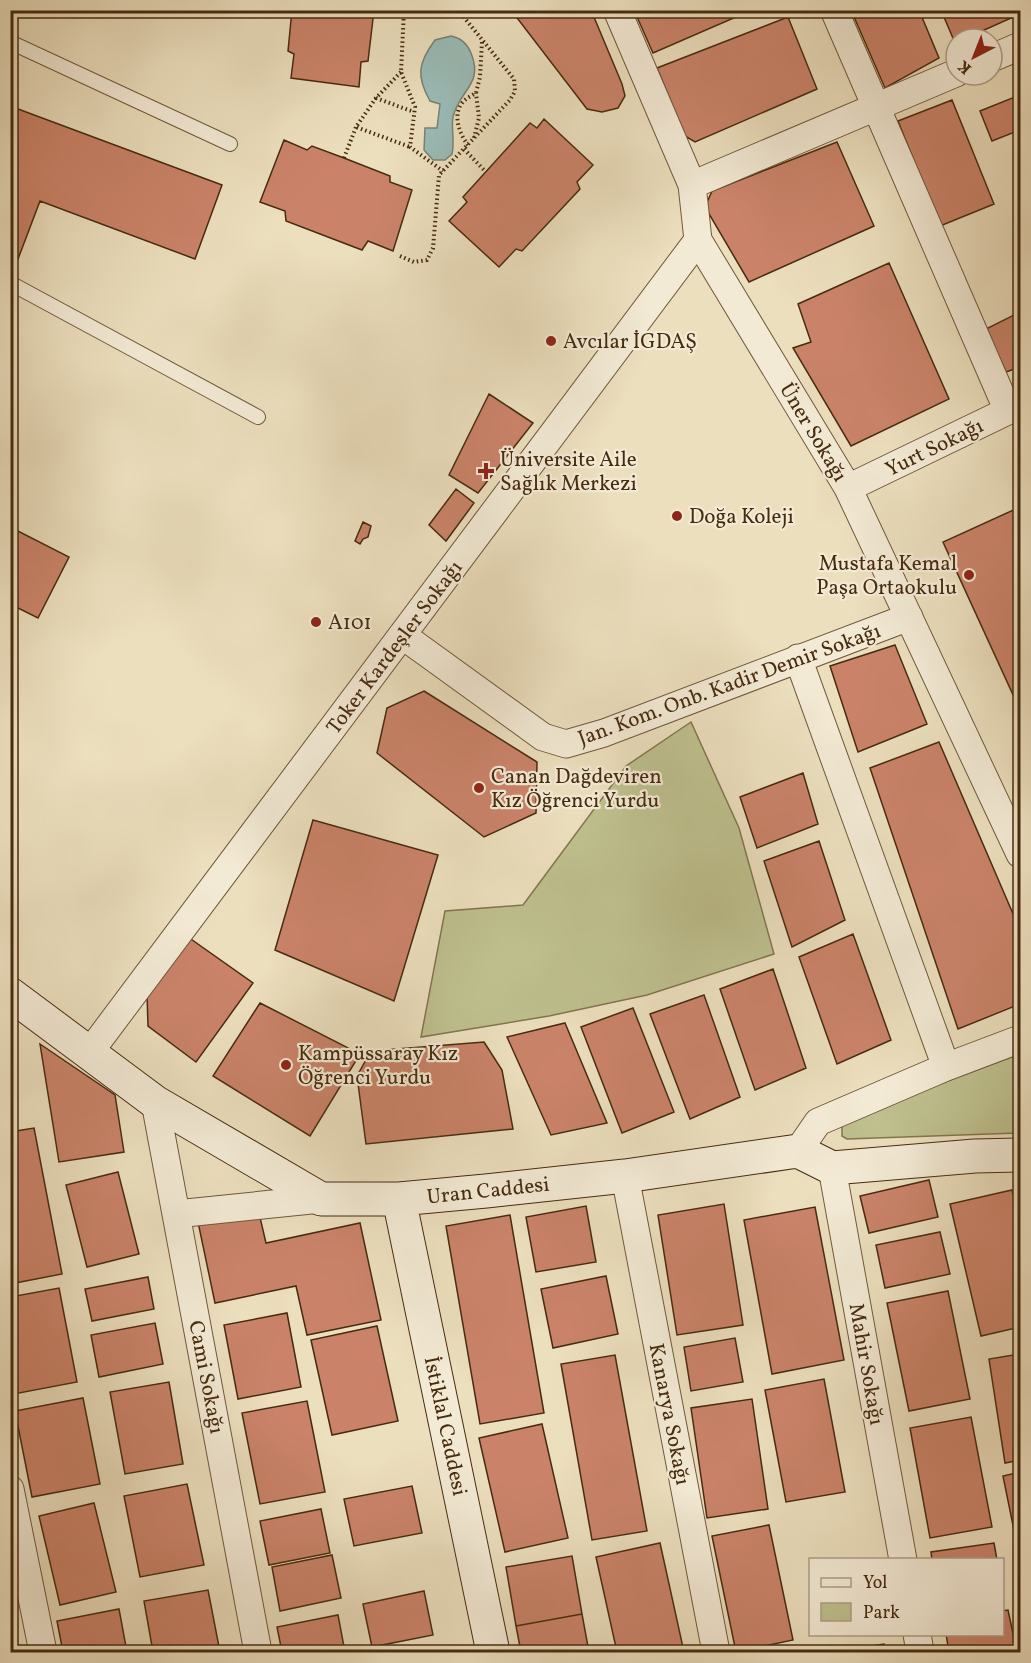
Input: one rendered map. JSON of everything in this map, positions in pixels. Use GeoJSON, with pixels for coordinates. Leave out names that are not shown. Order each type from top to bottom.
{"type":"FeatureCollection","features":[{"type":"Feature","properties":{"kind":"main road"},"geometry":{"type":"LineString","coordinates":[[10,994],[155,1102],[321,1199]]}},
{"type":"Feature","properties":{"kind":"main road"},"geometry":{"type":"LineString","coordinates":[[798,1150],[832,1168],[975,1156],[1020,1155]]}},
{"type":"Feature","properties":{"kind":"main road","name":"Uran Caddesi"},"geometry":{"type":"LineString","coordinates":[[321,1199],[399,1199],[625,1176],[798,1150]]}},
{"type":"Feature","properties":{"kind":"main road","name":"İstiklal Caddesi"},"geometry":{"type":"LineString","coordinates":[[399,1199],[493,1653]]}},
{"type":"Feature","properties":{"kind":"street","name":"Üner Sokağı"},"geometry":{"type":"LineString","coordinates":[[617,10],[692,185],[698,240],[848,488],[1019,846]]}},
{"type":"Feature","properties":{"kind":"street"},"geometry":{"type":"LineString","coordinates":[[834,10],[1014,408]]}},
{"type":"Feature","properties":{"kind":"street"},"geometry":{"type":"LineString","coordinates":[[1004,53],[1020,46]]}},
{"type":"Feature","properties":{"kind":"street"},"geometry":{"type":"LineString","coordinates":[[692,185],[944,78]]}},
{"type":"Feature","properties":{"kind":"street","name":"Toker Kardeşler Sokağı"},"geometry":{"type":"LineString","coordinates":[[89,1053],[698,240]]}},
{"type":"Feature","properties":{"kind":"street","name":"Yurt Sokağı"},"geometry":{"type":"LineString","coordinates":[[848,488],[1014,408]]}},
{"type":"Feature","properties":{"kind":"street","name":"Jan. Kom. Onb. Kadir Demir Sokağı"},"geometry":{"type":"LineString","coordinates":[[402,635],[543,737],[566,744],[604,733],[909,617]]}},
{"type":"Feature","properties":{"kind":"street"},"geometry":{"type":"LineString","coordinates":[[798,658],[946,1067]]}},
{"type":"Feature","properties":{"kind":"street"},"geometry":{"type":"LineString","coordinates":[[798,1150],[818,1122],[946,1067],[1020,1039]]}},
{"type":"Feature","properties":{"kind":"street","name":"Cami Sokağı"},"geometry":{"type":"LineString","coordinates":[[155,1102],[258,1653]]}},
{"type":"Feature","properties":{"kind":"street","name":"Mahir Sokağı"},"geometry":{"type":"LineString","coordinates":[[832,1168],[903,1558]]}},
{"type":"Feature","properties":{"kind":"street","name":"Kanarya Sokağı"},"geometry":{"type":"LineString","coordinates":[[625,1176],[716,1653]]}},
{"type":"Feature","properties":{"kind":"street"},"geometry":{"type":"LineString","coordinates":[[176,1214],[321,1199]]}},
{"type":"Feature","properties":{"kind":"street"},"geometry":{"type":"LineString","coordinates":[[10,1489],[43,1653]]}},
{"type":"Feature","properties":{"kind":"street"},"geometry":{"type":"LineString","coordinates":[[917,1636],[920,1653]]}},
{"type":"Feature","properties":{"kind":"lane"},"geometry":{"type":"LineString","coordinates":[[10,42],[230,144]]}},
{"type":"Feature","properties":{"kind":"lane"},"geometry":{"type":"LineString","coordinates":[[10,283],[258,417]]}},
{"type":"Feature","properties":{"kind":"path"},"geometry":{"type":"LineString","coordinates":[[404,10],[400,72],[415,107],[410,147]]}},
{"type":"Feature","properties":{"kind":"path"},"geometry":{"type":"LineString","coordinates":[[400,256],[414,262],[427,260],[433,248],[440,175],[510,100],[515,91],[514,79],[482,42],[461,11]]}},
{"type":"Feature","properties":{"kind":"path"},"geometry":{"type":"LineString","coordinates":[[473,139],[479,118],[476,93],[480,77],[482,42]]}},
{"type":"Feature","properties":{"kind":"path"},"geometry":{"type":"LineString","coordinates":[[344,158],[356,127],[376,98],[400,72]]}},
{"type":"Feature","properties":{"kind":"path"},"geometry":{"type":"LineString","coordinates":[[468,145],[458,126],[458,116],[463,102],[476,93]]}},
{"type":"Feature","properties":{"kind":"path"},"geometry":{"type":"LineString","coordinates":[[376,98],[414,112]]}},
{"type":"Feature","properties":{"kind":"path"},"geometry":{"type":"LineString","coordinates":[[356,127],[410,147],[443,171]]}},
{"type":"Feature","properties":{"kind":"path"},"geometry":{"type":"LineString","coordinates":[[464,149],[486,172]]}},
{"type":"Feature","properties":{"kind":"green space"},"geometry":{"type":"Polygon","coordinates":[[[691,722],[739,828],[774,954],[647,995],[549,1016],[421,1037],[445,911],[523,905],[626,766],[691,722]]]}},
{"type":"Feature","properties":{"kind":"green space"},"geometry":{"type":"Polygon","coordinates":[[[1020,1054],[1020,1133],[847,1139],[842,1136],[842,1128],[847,1119],[1020,1054]]]}},
{"type":"Feature","properties":{"kind":"water"},"geometry":{"type":"Polygon","coordinates":[[[451,36],[468,46],[475,73],[453,117],[452,154],[445,160],[433,160],[424,150],[425,128],[437,128],[440,104],[430,101],[425,92],[421,77],[422,63],[435,40],[451,36]]]}},
{"type":"Feature","properties":{"kind":"building"},"geometry":{"type":"Polygon","coordinates":[[[292,10],[374,10],[368,61],[361,62],[359,87],[291,78],[294,54],[288,51],[292,10]]]}},
{"type":"Feature","properties":{"kind":"building"},"geometry":{"type":"Polygon","coordinates":[[[511,10],[591,10],[622,84],[625,96],[618,108],[602,112],[587,109],[511,10]]]}},
{"type":"Feature","properties":{"kind":"building"},"geometry":{"type":"Polygon","coordinates":[[[634,10],[752,10],[653,53],[634,10]]]}},
{"type":"Feature","properties":{"kind":"building"},"geometry":{"type":"Polygon","coordinates":[[[851,10],[919,10],[939,58],[885,88],[851,10]]]}},
{"type":"Feature","properties":{"kind":"building"},"geometry":{"type":"Polygon","coordinates":[[[941,10],[1016,10],[1018,15],[991,27],[948,27],[941,10]]]}},
{"type":"Feature","properties":{"kind":"building"},"geometry":{"type":"Polygon","coordinates":[[[788,17],[817,89],[695,142],[685,136],[657,68],[788,17]]]}},
{"type":"Feature","properties":{"kind":"building"},"geometry":{"type":"Polygon","coordinates":[[[1020,95],[1020,130],[992,141],[980,111],[1020,95]]]}},
{"type":"Feature","properties":{"kind":"building"},"geometry":{"type":"Polygon","coordinates":[[[952,100],[994,204],[940,226],[898,121],[952,100]]]}},
{"type":"Feature","properties":{"kind":"building"},"geometry":{"type":"Polygon","coordinates":[[[10,106],[222,185],[195,259],[40,201],[18,259],[10,256],[10,106]]]}},
{"type":"Feature","properties":{"kind":"building"},"geometry":{"type":"Polygon","coordinates":[[[544,119],[593,165],[577,182],[580,189],[522,251],[516,249],[499,267],[449,221],[467,202],[463,197],[530,123],[537,128],[544,119]]]}},
{"type":"Feature","properties":{"kind":"building"},"geometry":{"type":"Polygon","coordinates":[[[284,140],[307,150],[312,146],[344,158],[390,176],[390,182],[412,190],[393,251],[368,241],[362,250],[286,221],[285,211],[260,202],[284,140]]]}},
{"type":"Feature","properties":{"kind":"building"},"geometry":{"type":"Polygon","coordinates":[[[837,142],[874,226],[749,282],[705,207],[712,191],[837,142]]]}},
{"type":"Feature","properties":{"kind":"building"},"geometry":{"type":"Polygon","coordinates":[[[889,263],[949,399],[851,446],[793,348],[811,342],[798,304],[889,263]]]}},
{"type":"Feature","properties":{"kind":"building"},"geometry":{"type":"Polygon","coordinates":[[[1020,312],[1020,367],[1006,372],[986,329],[1020,312]]]}},
{"type":"Feature","properties":{"kind":"building"},"geometry":{"type":"Polygon","coordinates":[[[489,394],[533,423],[478,493],[449,475],[489,394]]]}},
{"type":"Feature","properties":{"kind":"building"},"geometry":{"type":"Polygon","coordinates":[[[456,489],[474,503],[446,541],[429,525],[456,489]]]}},
{"type":"Feature","properties":{"kind":"building"},"geometry":{"type":"Polygon","coordinates":[[[1020,507],[1020,710],[943,542],[1020,507]]]}},
{"type":"Feature","properties":{"kind":"building"},"geometry":{"type":"Polygon","coordinates":[[[363,522],[371,526],[368,537],[360,544],[355,541],[363,522]]]}},
{"type":"Feature","properties":{"kind":"building"},"geometry":{"type":"Polygon","coordinates":[[[10,527],[69,557],[38,618],[10,604],[10,527]]]}},
{"type":"Feature","properties":{"kind":"building"},"geometry":{"type":"Polygon","coordinates":[[[895,645],[927,724],[858,752],[830,666],[895,645]]]}},
{"type":"Feature","properties":{"kind":"building","name":"Canan Dağdeviren Kız Öğrenci Yurdu"},"geometry":{"type":"Polygon","coordinates":[[[424,691],[537,762],[536,813],[484,837],[377,753],[387,708],[424,691]]]}},
{"type":"Feature","properties":{"kind":"building"},"geometry":{"type":"Polygon","coordinates":[[[939,742],[1020,930],[1020,1004],[958,1029],[870,768],[939,742]]]}},
{"type":"Feature","properties":{"kind":"building"},"geometry":{"type":"Polygon","coordinates":[[[803,773],[818,824],[757,848],[740,797],[803,773]]]}},
{"type":"Feature","properties":{"kind":"building"},"geometry":{"type":"Polygon","coordinates":[[[313,820],[438,855],[394,1001],[275,950],[313,820]]]}},
{"type":"Feature","properties":{"kind":"building"},"geometry":{"type":"Polygon","coordinates":[[[819,841],[845,920],[792,947],[764,861],[819,841]]]}},
{"type":"Feature","properties":{"kind":"building"},"geometry":{"type":"Polygon","coordinates":[[[853,934],[891,1040],[837,1064],[799,957],[853,934]]]}},
{"type":"Feature","properties":{"kind":"building"},"geometry":{"type":"Polygon","coordinates":[[[188,937],[253,983],[196,1062],[148,1026],[147,994],[188,937]]]}},
{"type":"Feature","properties":{"kind":"building"},"geometry":{"type":"Polygon","coordinates":[[[773,969],[806,1068],[755,1090],[720,989],[773,969]]]}},
{"type":"Feature","properties":{"kind":"building"},"geometry":{"type":"Polygon","coordinates":[[[704,995],[740,1097],[690,1119],[650,1014],[704,995]]]}},
{"type":"Feature","properties":{"kind":"building","name":"Kampüssaray Kız Öğrenci Yurdu"},"geometry":{"type":"Polygon","coordinates":[[[260,1003],[360,1054],[310,1136],[213,1076],[260,1003]]]}},
{"type":"Feature","properties":{"kind":"building"},"geometry":{"type":"Polygon","coordinates":[[[633,1008],[674,1112],[622,1133],[581,1027],[633,1008]]]}},
{"type":"Feature","properties":{"kind":"building"},"geometry":{"type":"Polygon","coordinates":[[[565,1023],[607,1123],[551,1135],[507,1037],[565,1023]]]}},
{"type":"Feature","properties":{"kind":"building"},"geometry":{"type":"Polygon","coordinates":[[[10,1035],[16,1071],[10,1072],[10,1035]]]}},
{"type":"Feature","properties":{"kind":"building"},"geometry":{"type":"Polygon","coordinates":[[[484,1042],[502,1070],[513,1129],[366,1144],[357,1076],[371,1051],[484,1042]]]}},
{"type":"Feature","properties":{"kind":"building"},"geometry":{"type":"Polygon","coordinates":[[[40,1044],[115,1095],[124,1152],[59,1162],[40,1044]]]}},
{"type":"Feature","properties":{"kind":"building"},"geometry":{"type":"Polygon","coordinates":[[[34,1128],[62,1274],[10,1284],[10,1132],[34,1128]]]}},
{"type":"Feature","properties":{"kind":"building"},"geometry":{"type":"Polygon","coordinates":[[[118,1172],[139,1254],[87,1267],[66,1185],[118,1172]]]}},
{"type":"Feature","properties":{"kind":"building"},"geometry":{"type":"Polygon","coordinates":[[[929,1180],[938,1217],[869,1233],[860,1196],[929,1180]]]}},
{"type":"Feature","properties":{"kind":"building"},"geometry":{"type":"Polygon","coordinates":[[[1012,1190],[1020,1225],[1020,1327],[981,1336],[950,1204],[1012,1190]]]}},
{"type":"Feature","properties":{"kind":"building"},"geometry":{"type":"Polygon","coordinates":[[[724,1204],[743,1325],[677,1335],[658,1215],[724,1204]]]}},
{"type":"Feature","properties":{"kind":"building"},"geometry":{"type":"Polygon","coordinates":[[[586,1206],[596,1262],[536,1272],[526,1217],[586,1206]]]}},
{"type":"Feature","properties":{"kind":"building"},"geometry":{"type":"Polygon","coordinates":[[[815,1207],[844,1360],[772,1374],[744,1220],[815,1207]]]}},
{"type":"Feature","properties":{"kind":"building"},"geometry":{"type":"Polygon","coordinates":[[[258,1209],[266,1243],[360,1223],[381,1320],[307,1335],[296,1286],[215,1303],[198,1222],[258,1209]]]}},
{"type":"Feature","properties":{"kind":"building"},"geometry":{"type":"Polygon","coordinates":[[[510,1215],[544,1413],[480,1424],[446,1226],[510,1215]]]}},
{"type":"Feature","properties":{"kind":"building"},"geometry":{"type":"Polygon","coordinates":[[[940,1232],[950,1274],[885,1288],[876,1245],[940,1232]]]}},
{"type":"Feature","properties":{"kind":"building"},"geometry":{"type":"Polygon","coordinates":[[[606,1276],[618,1334],[553,1348],[541,1289],[606,1276]]]}},
{"type":"Feature","properties":{"kind":"building"},"geometry":{"type":"Polygon","coordinates":[[[148,1277],[154,1309],[92,1321],[85,1289],[148,1277]]]}},
{"type":"Feature","properties":{"kind":"building"},"geometry":{"type":"Polygon","coordinates":[[[59,1288],[77,1382],[14,1394],[10,1378],[10,1297],[59,1288]]]}},
{"type":"Feature","properties":{"kind":"building"},"geometry":{"type":"Polygon","coordinates":[[[948,1291],[970,1399],[909,1411],[887,1303],[948,1291]]]}},
{"type":"Feature","properties":{"kind":"building"},"geometry":{"type":"Polygon","coordinates":[[[287,1313],[301,1387],[238,1399],[224,1325],[287,1313]]]}},
{"type":"Feature","properties":{"kind":"building"},"geometry":{"type":"Polygon","coordinates":[[[155,1323],[163,1364],[99,1377],[91,1335],[155,1323]]]}},
{"type":"Feature","properties":{"kind":"building"},"geometry":{"type":"Polygon","coordinates":[[[377,1326],[398,1421],[332,1435],[311,1340],[377,1326]]]}},
{"type":"Feature","properties":{"kind":"building"},"geometry":{"type":"Polygon","coordinates":[[[735,1338],[743,1382],[691,1391],[684,1347],[735,1338]]]}},
{"type":"Feature","properties":{"kind":"building"},"geometry":{"type":"Polygon","coordinates":[[[1020,1354],[1020,1460],[1005,1463],[989,1359],[1020,1354]]]}},
{"type":"Feature","properties":{"kind":"building"},"geometry":{"type":"Polygon","coordinates":[[[615,1355],[647,1531],[592,1540],[561,1364],[615,1355]]]}},
{"type":"Feature","properties":{"kind":"building"},"geometry":{"type":"Polygon","coordinates":[[[824,1379],[845,1492],[786,1502],[765,1390],[824,1379]]]}},
{"type":"Feature","properties":{"kind":"building"},"geometry":{"type":"Polygon","coordinates":[[[169,1382],[183,1464],[125,1474],[110,1392],[169,1382]]]}},
{"type":"Feature","properties":{"kind":"building"},"geometry":{"type":"Polygon","coordinates":[[[83,1398],[100,1484],[32,1497],[15,1411],[83,1398]]]}},
{"type":"Feature","properties":{"kind":"building"},"geometry":{"type":"Polygon","coordinates":[[[752,1399],[768,1509],[707,1518],[691,1408],[752,1399]]]}},
{"type":"Feature","properties":{"kind":"building"},"geometry":{"type":"Polygon","coordinates":[[[307,1401],[325,1492],[260,1504],[242,1413],[307,1401]]]}},
{"type":"Feature","properties":{"kind":"building"},"geometry":{"type":"Polygon","coordinates":[[[971,1417],[992,1527],[930,1538],[910,1428],[971,1417]]]}},
{"type":"Feature","properties":{"kind":"building"},"geometry":{"type":"Polygon","coordinates":[[[542,1424],[568,1538],[505,1552],[479,1438],[542,1424]]]}},
{"type":"Feature","properties":{"kind":"building"},"geometry":{"type":"Polygon","coordinates":[[[1020,1472],[1020,1560],[1003,1476],[1020,1472]]]}},
{"type":"Feature","properties":{"kind":"building"},"geometry":{"type":"Polygon","coordinates":[[[187,1484],[204,1565],[140,1577],[124,1496],[187,1484]]]}},
{"type":"Feature","properties":{"kind":"building"},"geometry":{"type":"Polygon","coordinates":[[[412,1486],[422,1533],[354,1546],[344,1499],[412,1486]]]}},
{"type":"Feature","properties":{"kind":"building"},"geometry":{"type":"Polygon","coordinates":[[[94,1503],[116,1592],[60,1605],[39,1516],[94,1503]]]}},
{"type":"Feature","properties":{"kind":"building"},"geometry":{"type":"Polygon","coordinates":[[[321,1509],[330,1553],[269,1565],[260,1521],[321,1509]]]}},
{"type":"Feature","properties":{"kind":"building"},"geometry":{"type":"Polygon","coordinates":[[[769,1525],[793,1640],[736,1652],[712,1536],[769,1525]]]}},
{"type":"Feature","properties":{"kind":"building"},"geometry":{"type":"Polygon","coordinates":[[[660,1543],[684,1652],[617,1652],[596,1557],[660,1543]]]}},
{"type":"Feature","properties":{"kind":"building"},"geometry":{"type":"Polygon","coordinates":[[[994,1543],[997,1558],[932,1558],[931,1552],[994,1543]]]}},
{"type":"Feature","properties":{"kind":"building"},"geometry":{"type":"Polygon","coordinates":[[[332,1555],[341,1598],[280,1611],[272,1567],[332,1555]]]}},
{"type":"Feature","properties":{"kind":"building"},"geometry":{"type":"Polygon","coordinates":[[[572,1556],[582,1614],[516,1626],[506,1567],[572,1556]]]}},
{"type":"Feature","properties":{"kind":"building"},"geometry":{"type":"Polygon","coordinates":[[[208,1590],[220,1652],[153,1652],[144,1601],[208,1590]]]}},
{"type":"Feature","properties":{"kind":"building"},"geometry":{"type":"Polygon","coordinates":[[[424,1591],[433,1635],[372,1647],[363,1604],[424,1591]]]}},
{"type":"Feature","properties":{"kind":"building"},"geometry":{"type":"Polygon","coordinates":[[[119,1609],[127,1652],[63,1652],[57,1621],[119,1609]]]}},
{"type":"Feature","properties":{"kind":"building"},"geometry":{"type":"Polygon","coordinates":[[[1008,1610],[1017,1652],[949,1652],[946,1636],[1004,1636],[1004,1611],[1008,1610]]]}},
{"type":"Feature","properties":{"kind":"building"},"geometry":{"type":"Polygon","coordinates":[[[582,1614],[589,1652],[521,1652],[516,1626],[582,1614]]]}},
{"type":"Feature","properties":{"kind":"building"},"geometry":{"type":"Polygon","coordinates":[[[338,1615],[345,1652],[282,1652],[277,1627],[338,1615]]]}},
{"type":"Feature","properties":{"kind":"building"},"geometry":{"type":"Polygon","coordinates":[[[884,1644],[885,1652],[832,1652],[884,1644]]]}},
{"type":"Feature","properties":{"kind":"place","name":"Avcılar İGDAŞ"},"geometry":{"type":"Point","coordinates":[551,341]}},
{"type":"Feature","properties":{"kind":"place","name":"Üniversite Aile Sağlık Merkezi"},"geometry":{"type":"Point","coordinates":[486,471]}},
{"type":"Feature","properties":{"kind":"place","name":"Doğa Koleji"},"geometry":{"type":"Point","coordinates":[677,516]}},
{"type":"Feature","properties":{"kind":"place","name":"Mustafa Kemal Paşa Ortaokulu"},"geometry":{"type":"Point","coordinates":[969,575]}},
{"type":"Feature","properties":{"kind":"place","name":"A101"},"geometry":{"type":"Point","coordinates":[316,622]}},
{"type":"Feature","properties":{"kind":"place","name":"Canan Dağdeviren Kız Öğrenci Yurdu"},"geometry":{"type":"Point","coordinates":[479,788]}},
{"type":"Feature","properties":{"kind":"place","name":"Kampüssaray Kız Öğrenci Yurdu"},"geometry":{"type":"Point","coordinates":[286,1065]}}]}
